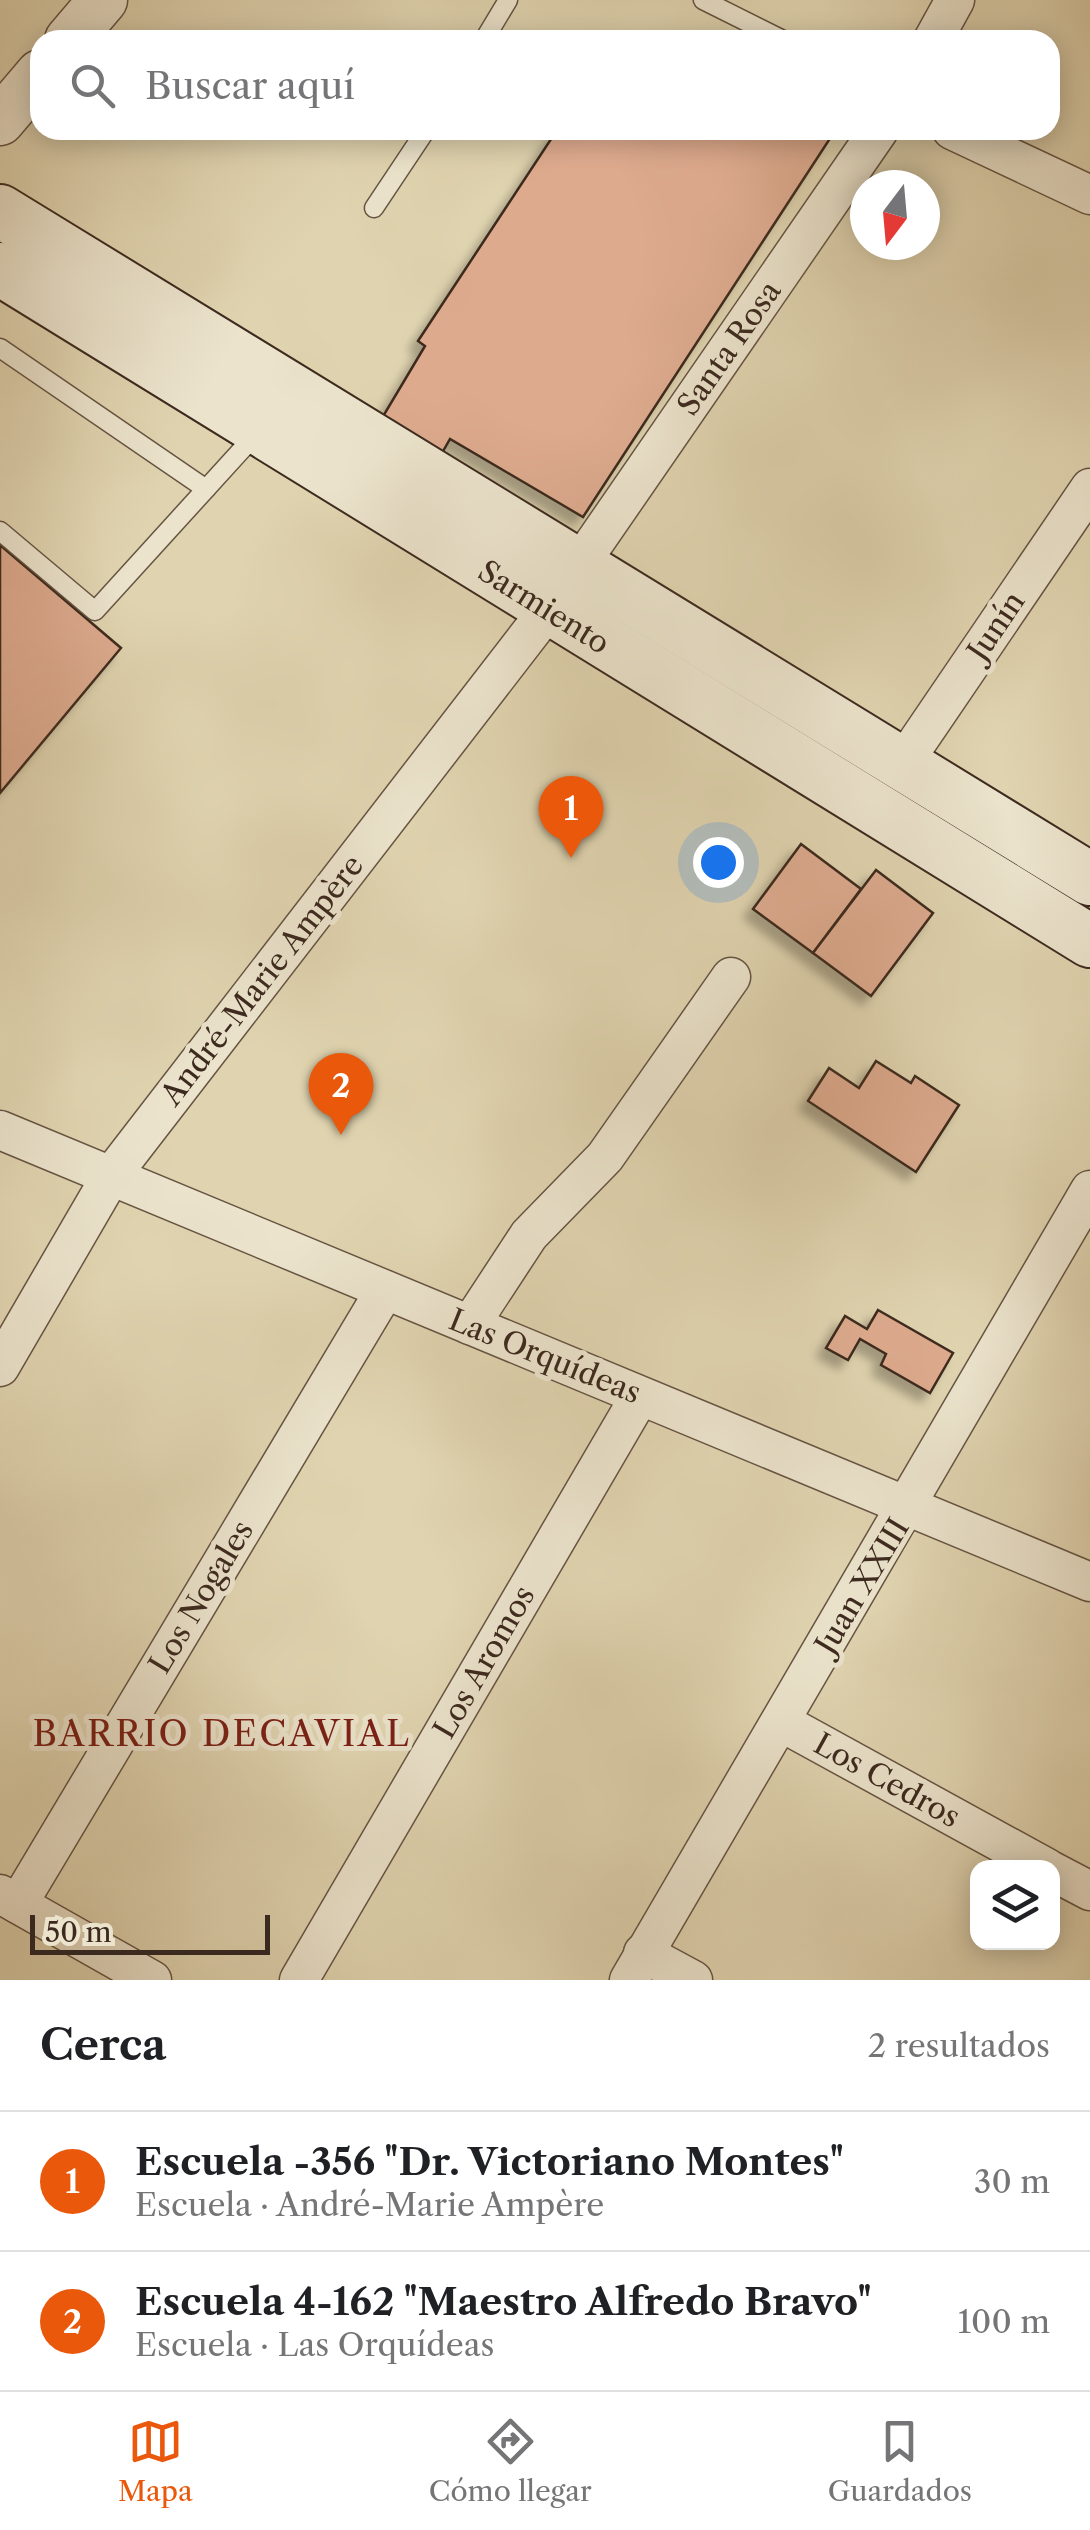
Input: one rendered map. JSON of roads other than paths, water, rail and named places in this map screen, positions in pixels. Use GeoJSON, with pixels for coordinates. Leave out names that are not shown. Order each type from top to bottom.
{"type":"FeatureCollection","features":[{"type":"Feature","properties":{"kind":"main road","name":"Sarmiento"},"geometry":{"type":"LineString","coordinates":[[0,211],[1090,879]]}},
{"type":"Feature","properties":{"kind":"main road","name":"Sarmiento"},"geometry":{"type":"LineString","coordinates":[[0,269],[1090,941]]}},
{"type":"Feature","properties":{"kind":"street"},"geometry":{"type":"LineString","coordinates":[[78,30],[103,0]]}},
{"type":"Feature","properties":{"kind":"street"},"geometry":{"type":"LineString","coordinates":[[938,30],[955,0]]}},
{"type":"Feature","properties":{"kind":"street"},"geometry":{"type":"LineString","coordinates":[[0,121],[30,86]]}},
{"type":"Feature","properties":{"kind":"street","name":"Santa Rosa"},"geometry":{"type":"LineString","coordinates":[[548,610],[872,140]]}},
{"type":"Feature","properties":{"kind":"street"},"geometry":{"type":"LineString","coordinates":[[973,140],[1090,195]]}},
{"type":"Feature","properties":{"kind":"street","name":"Junín"},"geometry":{"type":"LineString","coordinates":[[903,763],[1090,488]]}},
{"type":"Feature","properties":{"kind":"street","name":"André-Marie Ampère"},"geometry":{"type":"LineString","coordinates":[[0,1367],[111,1176],[548,610]]}},
{"type":"Feature","properties":{"kind":"street"},"geometry":{"type":"LineString","coordinates":[[470,1326],[530,1235],[605,1157],[730,977]]}},
{"type":"Feature","properties":{"kind":"street","name":"Las Orquídeas"},"geometry":{"type":"LineString","coordinates":[[0,1130],[1090,1582]]}},
{"type":"Feature","properties":{"kind":"street","name":"Juan XXIII"},"geometry":{"type":"LineString","coordinates":[[636,1967],[909,1507],[1090,1190]]}},
{"type":"Feature","properties":{"kind":"street","name":"Los Nogales"},"geometry":{"type":"LineString","coordinates":[[9,1899],[385,1290]]}},
{"type":"Feature","properties":{"kind":"street","name":"Los Aromos"},"geometry":{"type":"LineString","coordinates":[[299,1980],[640,1396]]}},
{"type":"Feature","properties":{"kind":"street","name":"Los Cedros"},"geometry":{"type":"LineString","coordinates":[[780,1722],[1033,1860]]}},
{"type":"Feature","properties":{"kind":"street","name":"Los Cedros"},"geometry":{"type":"LineString","coordinates":[[1060,1874],[1090,1891]]}},
{"type":"Feature","properties":{"kind":"street"},"geometry":{"type":"LineString","coordinates":[[9,1899],[152,1980]]}},
{"type":"Feature","properties":{"kind":"street"},"geometry":{"type":"LineString","coordinates":[[636,1967],[693,1980]]}},
{"type":"Feature","properties":{"kind":"lane"},"geometry":{"type":"LineString","coordinates":[[490,30],[508,0]]}},
{"type":"Feature","properties":{"kind":"lane"},"geometry":{"type":"LineString","coordinates":[[703,0],[762,30]]}},
{"type":"Feature","properties":{"kind":"lane"},"geometry":{"type":"LineString","coordinates":[[374,208],[419,140]]}},
{"type":"Feature","properties":{"kind":"lane"},"geometry":{"type":"LineString","coordinates":[[0,348],[206,489]]}},
{"type":"Feature","properties":{"kind":"lane"},"geometry":{"type":"LineString","coordinates":[[0,531],[95,610],[259,430]]}},
{"type":"Feature","properties":{"kind":"place","name":"Escuela -356 \"Dr. Victoriano Montes\""},"geometry":{"type":"Point","coordinates":[571,858]}},
{"type":"Feature","properties":{"kind":"place","name":"Escuela 4-162 \"Maestro Alfredo Bravo\""},"geometry":{"type":"Point","coordinates":[341,1135]}},
{"type":"Feature","properties":{"kind":"district","name":"BARRIO DECAVIAL"},"geometry":{"type":"Point","coordinates":[222,1733]}}]}
